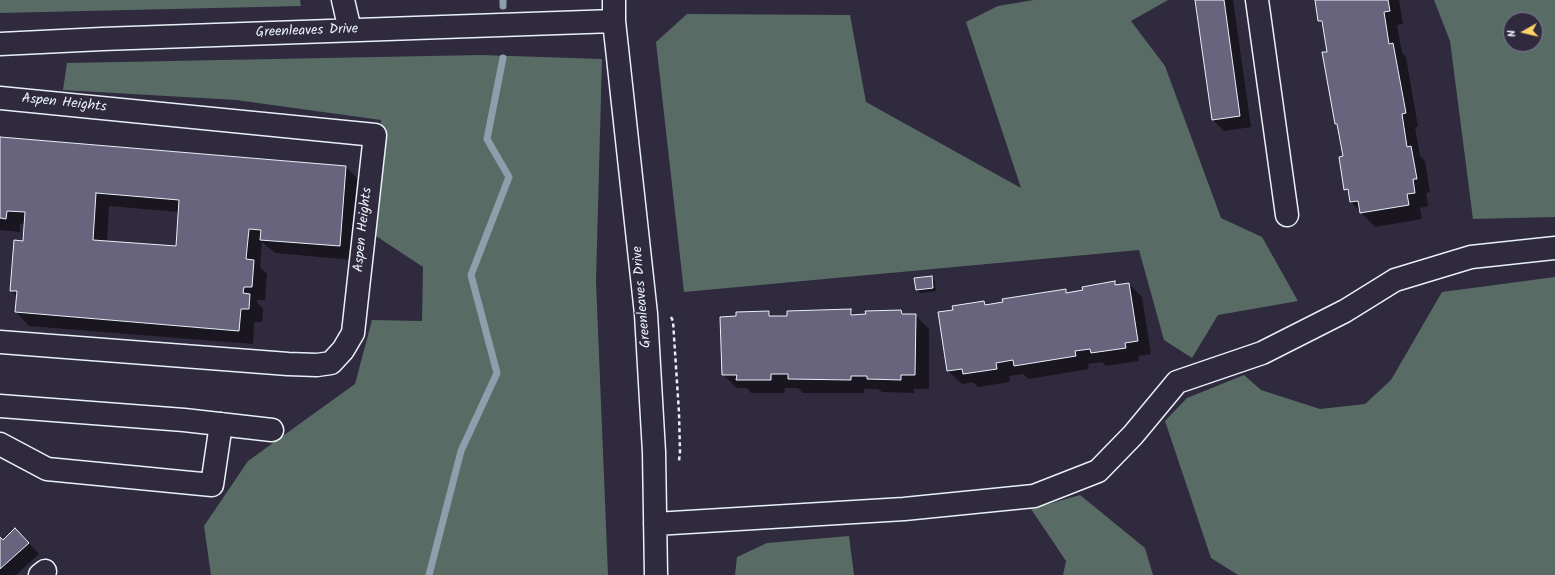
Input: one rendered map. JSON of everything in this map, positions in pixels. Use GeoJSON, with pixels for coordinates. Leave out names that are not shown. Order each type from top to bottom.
{"type":"FeatureCollection","features":[{"type":"Feature","properties":{"kind":"street"},"geometry":{"type":"LineString","coordinates":[[343,0],[350,30]]}},
{"type":"Feature","properties":{"kind":"street"},"geometry":{"type":"LineString","coordinates":[[1257,0],[1287,215]]}},
{"type":"Feature","properties":{"kind":"street","name":"Greenleaves Drive"},"geometry":{"type":"LineString","coordinates":[[0,44],[350,30],[614,10],[646,314],[654,452],[656,575]]}},
{"type":"Feature","properties":{"kind":"street","name":"Aspen Heights"},"geometry":{"type":"LineString","coordinates":[[0,98],[375,135],[353,333],[343,350],[331,362],[317,365],[288,364],[0,342]]}},
{"type":"Feature","properties":{"kind":"street"},"geometry":{"type":"LineString","coordinates":[[655,524],[904,509],[1034,496],[1098,471],[1133,435],[1178,382],[1262,353],[1345,311],[1395,280],[1471,257],[1555,248]]}},
{"type":"Feature","properties":{"kind":"street"},"geometry":{"type":"LineString","coordinates":[[0,406],[221,424],[272,430]]}},
{"type":"Feature","properties":{"kind":"street"},"geometry":{"type":"LineString","coordinates":[[0,444],[48,469],[212,485],[221,424]]}},
{"type":"Feature","properties":{"kind":"green space"},"geometry":{"type":"Polygon","coordinates":[[[0,0],[300,0],[301,6],[0,13],[0,0]]]}},
{"type":"Feature","properties":{"kind":"green space"},"geometry":{"type":"Polygon","coordinates":[[[1034,0],[1168,0],[1131,21],[1165,66],[1221,218],[1262,237],[1298,301],[1218,315],[1192,358],[1164,340],[1139,250],[684,292],[656,42],[687,14],[850,15],[866,102],[1021,188],[966,22],[998,6],[1034,0]]]}},
{"type":"Feature","properties":{"kind":"green space"},"geometry":{"type":"Polygon","coordinates":[[[1434,0],[1555,0],[1555,217],[1473,219],[1450,41],[1434,0]]]}},
{"type":"Feature","properties":{"kind":"green space"},"geometry":{"type":"Polygon","coordinates":[[[481,55],[602,59],[596,281],[608,575],[211,575],[204,526],[248,461],[355,384],[372,320],[422,321],[423,267],[373,234],[381,120],[236,100],[63,90],[67,63],[481,55]]]}},
{"type":"Feature","properties":{"kind":"green space"},"geometry":{"type":"Polygon","coordinates":[[[1555,277],[1555,575],[1238,575],[1211,558],[1165,421],[1187,398],[1244,375],[1261,390],[1320,409],[1365,404],[1391,380],[1442,292],[1555,277]]]}},
{"type":"Feature","properties":{"kind":"green space"},"geometry":{"type":"Polygon","coordinates":[[[1080,495],[1145,548],[1153,575],[1063,575],[1066,561],[1031,509],[1080,495]]]}},
{"type":"Feature","properties":{"kind":"green space"},"geometry":{"type":"Polygon","coordinates":[[[849,536],[854,575],[735,575],[737,557],[767,543],[849,536]]]}},
{"type":"Feature","properties":{"kind":"building"},"geometry":{"type":"Polygon","coordinates":[[[1195,0],[1224,0],[1240,116],[1212,120],[1195,0]]]}},
{"type":"Feature","properties":{"kind":"building"},"geometry":{"type":"Polygon","coordinates":[[[1315,0],[1388,0],[1390,11],[1384,12],[1389,44],[1393,43],[1406,113],[1402,114],[1407,147],[1411,146],[1417,179],[1413,179],[1415,193],[1407,194],[1409,205],[1360,213],[1358,201],[1350,202],[1348,189],[1344,190],[1339,157],[1343,156],[1337,124],[1335,124],[1322,52],[1327,52],[1322,21],[1318,21],[1315,0]]]}},
{"type":"Feature","properties":{"kind":"building"},"geometry":{"type":"Polygon","coordinates":[[[0,137],[346,166],[340,246],[260,240],[261,230],[249,229],[246,259],[254,260],[252,287],[244,287],[243,293],[250,294],[249,309],[241,309],[239,331],[15,312],[17,291],[10,291],[14,240],[23,241],[25,212],[7,211],[6,219],[0,218],[0,137]],[[96,193],[93,240],[176,246],[179,200],[96,193]]]}},
{"type":"Feature","properties":{"kind":"building"},"geometry":{"type":"Polygon","coordinates":[[[932,276],[933,288],[916,290],[914,278],[932,276]]]}},
{"type":"Feature","properties":{"kind":"building"},"geometry":{"type":"Polygon","coordinates":[[[1115,281],[1115,285],[1129,283],[1138,341],[1125,343],[1126,348],[1091,353],[1090,349],[1075,351],[1076,356],[1014,366],[1013,360],[996,363],[997,369],[963,374],[962,369],[947,371],[938,312],[953,310],[952,306],[984,301],[985,305],[1003,302],[1002,299],[1066,289],[1066,293],[1083,290],[1082,287],[1115,281]]]}},
{"type":"Feature","properties":{"kind":"building"},"geometry":{"type":"Polygon","coordinates":[[[851,309],[851,315],[866,314],[865,311],[901,310],[902,314],[916,314],[915,375],[901,375],[901,380],[867,379],[867,376],[851,376],[851,380],[788,379],[788,374],[771,374],[771,380],[736,380],[737,375],[722,375],[720,317],[736,316],[736,312],[769,311],[769,316],[787,316],[787,311],[851,309]]]}},
{"type":"Feature","properties":{"kind":"building"},"geometry":{"type":"Polygon","coordinates":[[[15,528],[29,543],[0,569],[0,537],[3,540],[15,528]]]}},
{"type":"Feature","properties":{"kind":"waterway"},"geometry":{"type":"LineString","coordinates":[[503,0],[503,6]]}},
{"type":"Feature","properties":{"kind":"waterway"},"geometry":{"type":"LineString","coordinates":[[429,575],[461,451],[497,373],[471,275],[509,177],[487,139],[503,58]]}}]}
